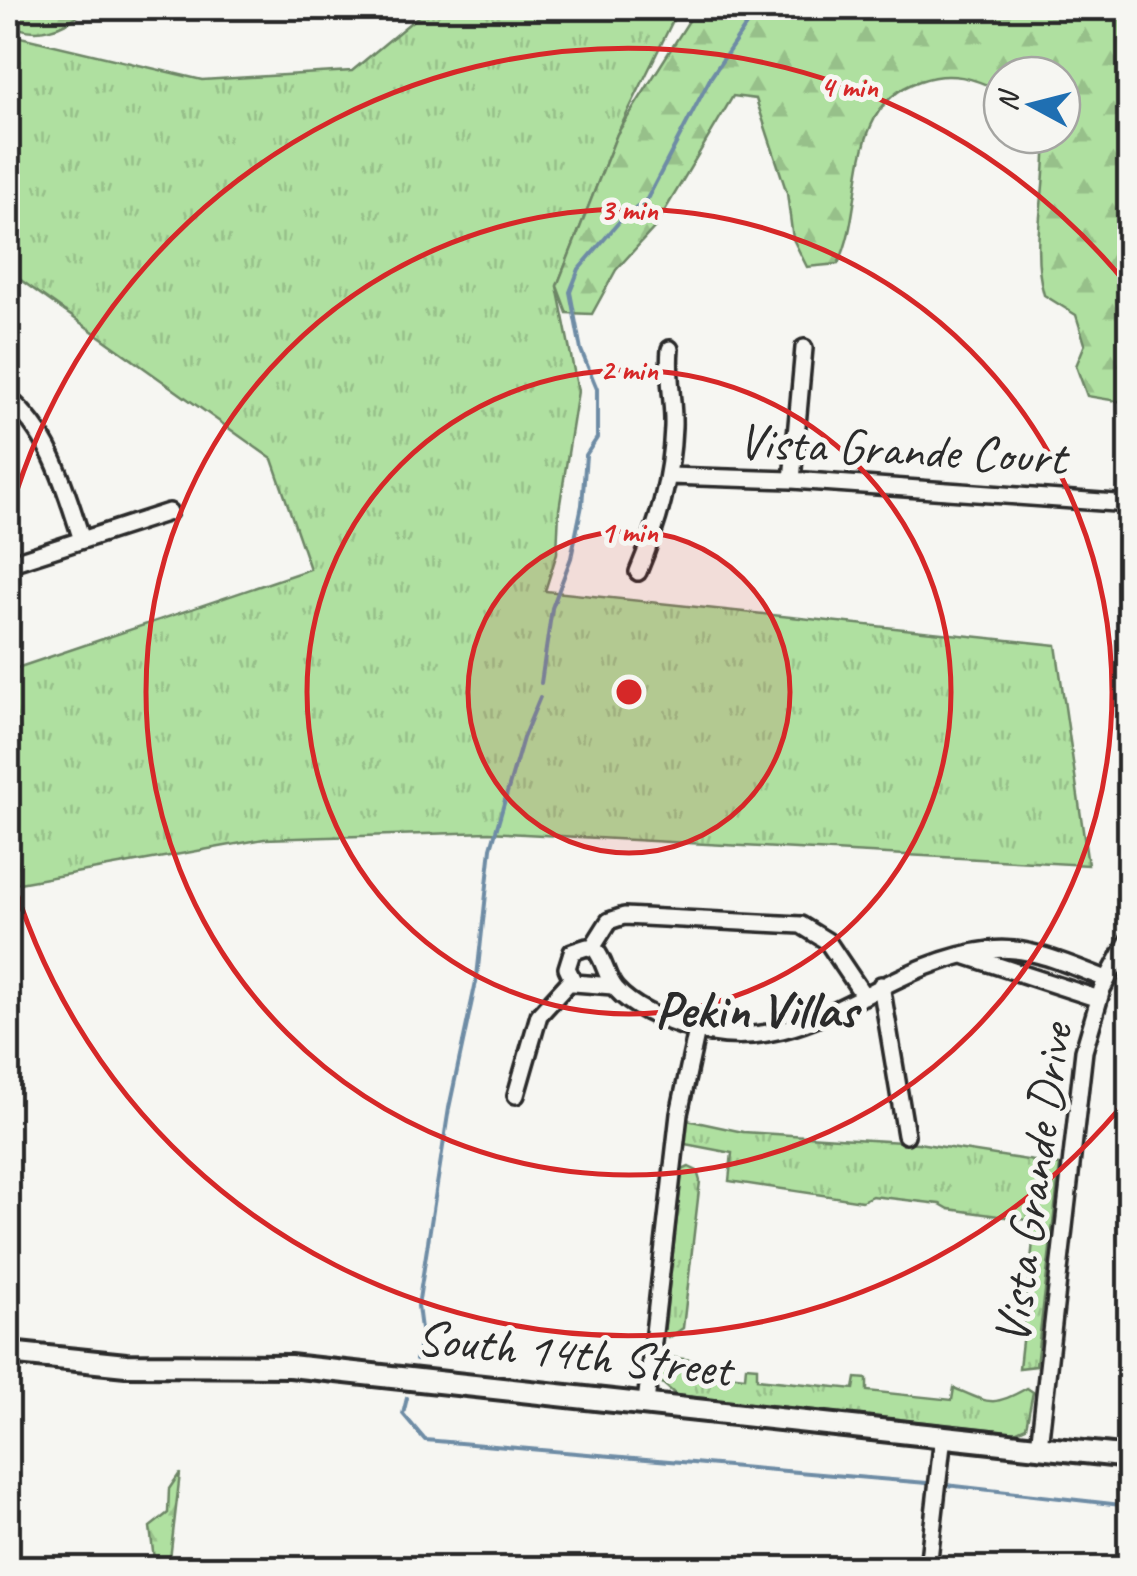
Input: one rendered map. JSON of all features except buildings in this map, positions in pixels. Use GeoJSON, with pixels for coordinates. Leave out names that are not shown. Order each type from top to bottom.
{"type":"FeatureCollection","features":[{"type":"Feature","properties":{"kind":"main road","name":"South 14th Street"},"geometry":{"type":"LineString","coordinates":[[8,1353],[126,1365],[290,1366],[1130,1457]]}},
{"type":"Feature","properties":{"kind":"street"},"geometry":{"type":"LineString","coordinates":[[792,480],[804,348]]}},
{"type":"Feature","properties":{"kind":"street"},"geometry":{"type":"LineString","coordinates":[[638,572],[659,519],[669,476],[670,349]]}},
{"type":"Feature","properties":{"kind":"street"},"geometry":{"type":"LineString","coordinates":[[8,398],[34,426],[54,459],[82,540]]}},
{"type":"Feature","properties":{"kind":"street","name":"Vista Grande Court"},"geometry":{"type":"LineString","coordinates":[[669,476],[792,480],[1130,504]]}},
{"type":"Feature","properties":{"kind":"street"},"geometry":{"type":"LineString","coordinates":[[8,564],[169,512]]}},
{"type":"Feature","properties":{"kind":"street"},"geometry":{"type":"LineString","coordinates":[[613,986],[584,986],[572,980],[567,968],[572,952],[592,948],[609,921],[624,916],[800,925],[826,941],[864,996]]}},
{"type":"Feature","properties":{"kind":"street","name":"Vista Grande Drive"},"geometry":{"type":"LineString","coordinates":[[1039,1447],[1084,1051],[1098,999],[1130,938]]}},
{"type":"Feature","properties":{"kind":"street"},"geometry":{"type":"LineString","coordinates":[[592,948],[600,956],[613,986],[654,1015],[697,1030],[772,1033],[820,1021],[881,984],[924,964],[1002,949],[1028,952],[1107,979]]}},
{"type":"Feature","properties":{"kind":"street"},"geometry":{"type":"LineString","coordinates":[[967,956],[1098,999]]}},
{"type":"Feature","properties":{"kind":"street"},"geometry":{"type":"LineString","coordinates":[[516,1094],[539,1016],[572,980]]}},
{"type":"Feature","properties":{"kind":"street"},"geometry":{"type":"LineString","coordinates":[[881,984],[906,1134]]}},
{"type":"Feature","properties":{"kind":"street"},"geometry":{"type":"LineString","coordinates":[[646,1404],[678,1114],[697,1030]]}},
{"type":"Feature","properties":{"kind":"street"},"geometry":{"type":"LineString","coordinates":[[928,1568],[943,1436]]}},
{"type":"Feature","properties":{"kind":"green space"},"geometry":{"type":"Polygon","coordinates":[[[8,8],[86,9],[69,22],[38,31],[8,22],[8,8]]]}},
{"type":"Feature","properties":{"kind":"green space"},"geometry":{"type":"Polygon","coordinates":[[[428,8],[679,8],[617,134],[557,286],[578,391],[559,510],[557,553],[545,591],[1056,645],[1088,865],[489,832],[264,839],[8,885],[8,671],[310,569],[272,459],[8,271],[8,34],[202,80],[352,71],[428,8]]]}},
{"type":"Feature","properties":{"kind":"green space"},"geometry":{"type":"Polygon","coordinates":[[[697,8],[1129,8],[1129,403],[1087,396],[1076,366],[1085,344],[1076,315],[1044,295],[1040,275],[1044,155],[1082,155],[1082,55],[982,55],[982,83],[942,76],[920,81],[895,94],[878,112],[868,134],[847,240],[838,264],[807,267],[793,239],[787,193],[756,99],[733,96],[655,227],[616,270],[592,314],[567,313],[557,286],[617,134],[697,8]]]}},
{"type":"Feature","properties":{"kind":"green space"},"geometry":{"type":"Polygon","coordinates":[[[687,1120],[743,1132],[918,1143],[1060,1165],[1036,1366],[1019,1368],[1033,1242],[1027,1220],[949,1209],[940,1204],[872,1196],[862,1201],[729,1181],[732,1153],[685,1144],[687,1120]]]}},
{"type":"Feature","properties":{"kind":"green space"},"geometry":{"type":"Polygon","coordinates":[[[689,1167],[697,1171],[700,1181],[683,1328],[669,1338],[664,1334],[682,1170],[689,1167]]]}},
{"type":"Feature","properties":{"kind":"green space"},"geometry":{"type":"Polygon","coordinates":[[[667,1357],[702,1361],[702,1372],[745,1377],[746,1366],[757,1367],[757,1379],[854,1389],[856,1378],[867,1379],[867,1391],[952,1400],[954,1388],[991,1401],[1006,1399],[1027,1388],[1033,1392],[1026,1427],[1015,1432],[676,1395],[660,1381],[661,1360],[667,1357]]]}},
{"type":"Feature","properties":{"kind":"green space"},"geometry":{"type":"Polygon","coordinates":[[[180,1473],[169,1568],[155,1568],[150,1527],[168,1513],[169,1489],[180,1473]]]}},
{"type":"Feature","properties":{"kind":"waterway"},"geometry":{"type":"LineString","coordinates":[[541,683],[552,608],[571,558],[582,505],[586,455],[597,438],[597,389],[581,350],[570,292],[579,269],[619,222],[647,199],[711,77],[758,8]]}},
{"type":"Feature","properties":{"kind":"waterway"},"geometry":{"type":"LineString","coordinates":[[416,1360],[422,1337],[418,1306],[449,1108],[477,977],[491,848],[523,738],[540,697]]}},
{"type":"Feature","properties":{"kind":"waterway"},"geometry":{"type":"LineString","coordinates":[[407,1398],[403,1414],[425,1440],[927,1483]]}},
{"type":"Feature","properties":{"kind":"waterway"},"geometry":{"type":"LineString","coordinates":[[946,1485],[1130,1506]]}},
{"type":"Feature","properties":{"kind":"district","name":"Pekin Villas"},"geometry":{"type":"Point","coordinates":[756,1010]}}]}
